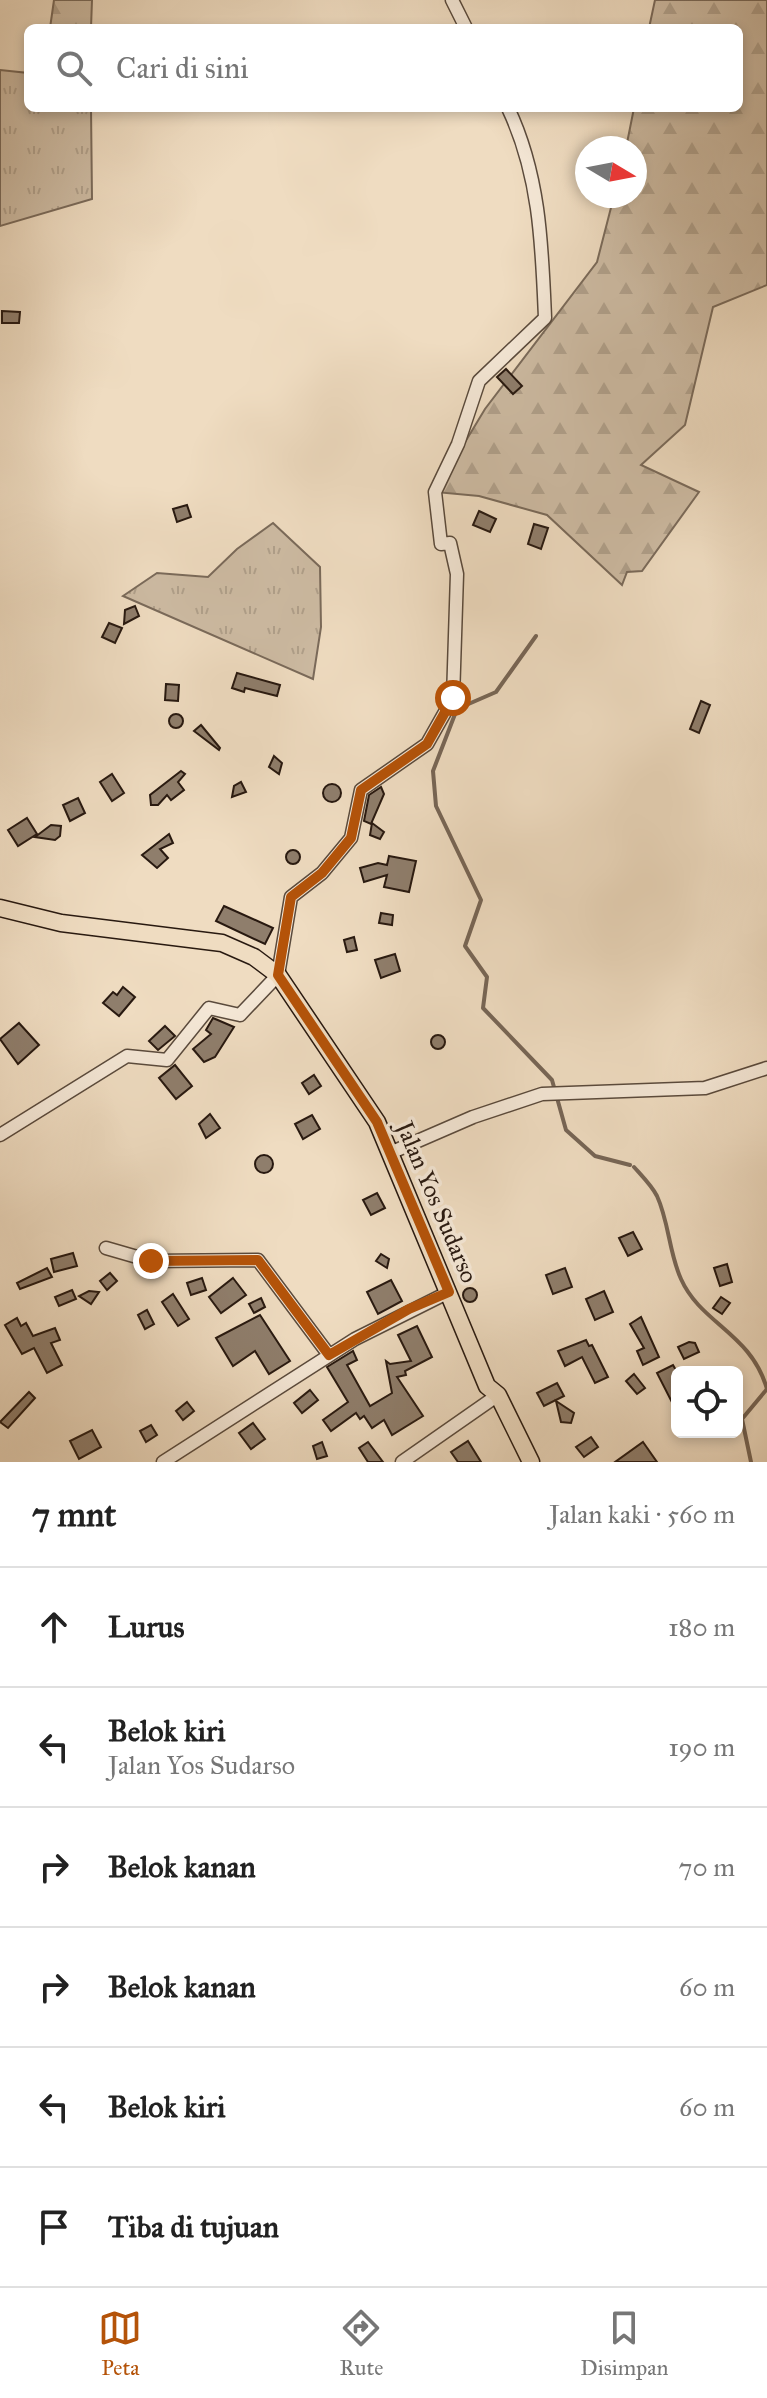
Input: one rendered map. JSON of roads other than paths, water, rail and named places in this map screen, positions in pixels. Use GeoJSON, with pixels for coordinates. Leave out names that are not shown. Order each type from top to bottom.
{"type":"FeatureCollection","features":[{"type":"Feature","properties":{"kind":"main road","name":"Jalan Yos Sudarso"},"geometry":{"type":"LineString","coordinates":[[0,908],[61,923],[222,943],[254,957],[278,975],[377,1122],[487,1386],[498,1395],[531,1462]]}},
{"type":"Feature","properties":{"kind":"street"},"geometry":{"type":"LineString","coordinates":[[452,0],[464,24]]}},
{"type":"Feature","properties":{"kind":"street"},"geometry":{"type":"LineString","coordinates":[[0,1135],[127,1056],[167,1060],[209,1008],[240,1015],[278,975],[291,897],[322,873],[351,838],[361,790],[427,744],[453,698],[457,574],[450,543],[441,544],[435,492],[458,444],[479,381],[545,318],[541,224],[531,171],[509,112]]}},
{"type":"Feature","properties":{"kind":"street"},"geometry":{"type":"LineString","coordinates":[[390,1153],[473,1117],[557,1092],[705,1088],[767,1068]]}},
{"type":"Feature","properties":{"kind":"street"},"geometry":{"type":"LineString","coordinates":[[106,1248],[151,1261],[258,1260],[329,1355]]}},
{"type":"Feature","properties":{"kind":"street"},"geometry":{"type":"LineString","coordinates":[[163,1462],[329,1355],[409,1309],[449,1292]]}},
{"type":"Feature","properties":{"kind":"street"},"geometry":{"type":"LineString","coordinates":[[402,1462],[498,1395]]}},
{"type":"Feature","properties":{"kind":"waterway"},"geometry":{"type":"LineString","coordinates":[[536,636],[496,692],[457,709],[433,771],[436,806],[481,900],[465,946],[487,977],[483,1008],[552,1080],[566,1130],[595,1156],[630,1165]]}},
{"type":"Feature","properties":{"kind":"waterway"},"geometry":{"type":"LineString","coordinates":[[634,1167],[657,1196],[681,1279],[701,1307],[750,1355],[767,1389]]}},
{"type":"Feature","properties":{"kind":"waterway"},"geometry":{"type":"LineString","coordinates":[[751,1462],[742,1419],[767,1389]]}}]}
